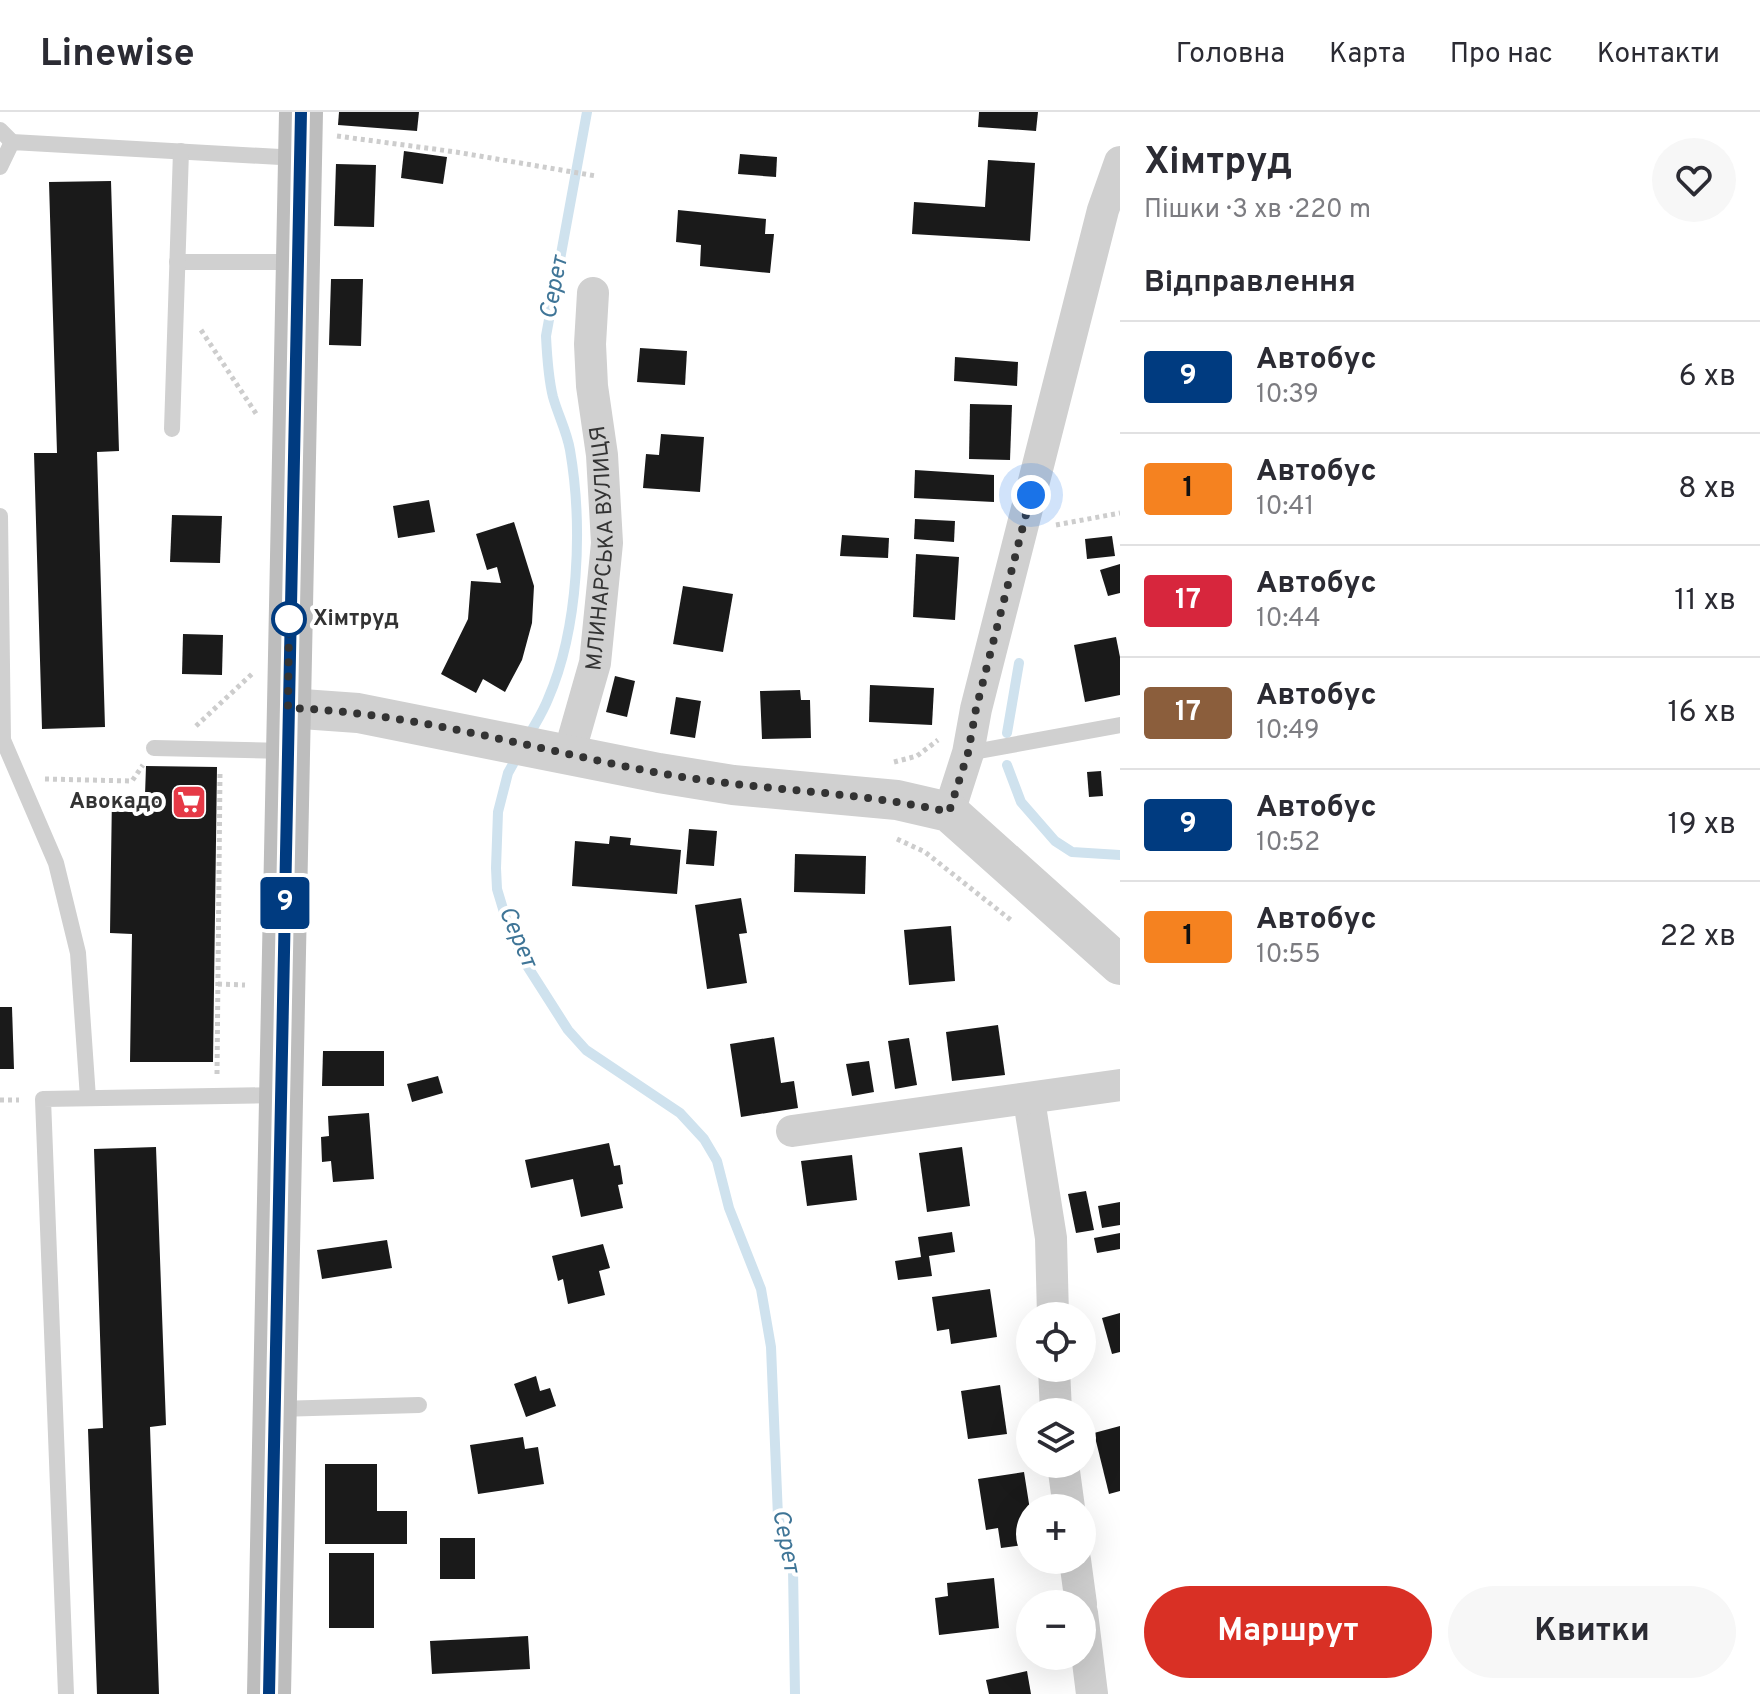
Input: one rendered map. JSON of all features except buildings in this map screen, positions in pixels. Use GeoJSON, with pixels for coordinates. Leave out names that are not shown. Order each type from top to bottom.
{"type":"FeatureCollection","features":[{"type":"Feature","properties":{"kind":"main road"},"geometry":{"type":"LineString","coordinates":[[269,1694],[298,262],[310,135]]}},
{"type":"Feature","properties":{"kind":"street"},"geometry":{"type":"LineString","coordinates":[[949,812],[968,753],[976,709],[1103,210],[1120,162]]}},
{"type":"Feature","properties":{"kind":"street","name":"МЛИНАРСЬКА ВУЛИЦЯ"},"geometry":{"type":"LineString","coordinates":[[555,751],[595,663],[607,543],[602,455],[592,386],[590,344],[593,293]]}},
{"type":"Feature","properties":{"kind":"street"},"geometry":{"type":"LineString","coordinates":[[288,708],[358,713],[733,785],[897,800],[949,812],[1120,965]]}},
{"type":"Feature","properties":{"kind":"street"},"geometry":{"type":"LineString","coordinates":[[792,1131],[1120,1085]]}},
{"type":"Feature","properties":{"kind":"street"},"geometry":{"type":"LineString","coordinates":[[1029,1100],[1051,1238],[1053,1302]]}},
{"type":"Feature","properties":{"kind":"street"},"geometry":{"type":"LineString","coordinates":[[1089,1670],[1092,1694]]}},
{"type":"Feature","properties":{"kind":"lane"},"geometry":{"type":"LineString","coordinates":[[0,167],[4,138],[181,151],[310,135]]}},
{"type":"Feature","properties":{"kind":"lane"},"geometry":{"type":"LineString","coordinates":[[172,429],[181,151]]}},
{"type":"Feature","properties":{"kind":"lane"},"geometry":{"type":"LineString","coordinates":[[177,262],[298,262]]}},
{"type":"Feature","properties":{"kind":"lane"},"geometry":{"type":"LineString","coordinates":[[0,516],[3,740],[56,863],[78,953],[88,1098]]}},
{"type":"Feature","properties":{"kind":"lane"},"geometry":{"type":"LineString","coordinates":[[968,753],[1120,725]]}},
{"type":"Feature","properties":{"kind":"lane"},"geometry":{"type":"LineString","coordinates":[[154,748],[287,751]]}},
{"type":"Feature","properties":{"kind":"lane"},"geometry":{"type":"LineString","coordinates":[[66,1694],[43,1099],[282,1095]]}},
{"type":"Feature","properties":{"kind":"lane"},"geometry":{"type":"LineString","coordinates":[[275,1409],[419,1405]]}},
{"type":"Feature","properties":{"kind":"path"},"geometry":{"type":"LineString","coordinates":[[310,135],[596,176]]}},
{"type":"Feature","properties":{"kind":"path"},"geometry":{"type":"LineString","coordinates":[[176,292],[260,419]]}},
{"type":"Feature","properties":{"kind":"path"},"geometry":{"type":"LineString","coordinates":[[1024,524],[1050,526],[1120,513]]}},
{"type":"Feature","properties":{"kind":"path"},"geometry":{"type":"LineString","coordinates":[[172,749],[256,670]]}},
{"type":"Feature","properties":{"kind":"path"},"geometry":{"type":"LineString","coordinates":[[884,764],[917,756],[939,740],[944,731]]}},
{"type":"Feature","properties":{"kind":"path"},"geometry":{"type":"LineString","coordinates":[[217,1095],[221,751]]}},
{"type":"Feature","properties":{"kind":"path"},"geometry":{"type":"LineString","coordinates":[[21,778],[132,781]]}},
{"type":"Feature","properties":{"kind":"path"},"geometry":{"type":"LineString","coordinates":[[896,839],[925,852],[1023,929]]}},
{"type":"Feature","properties":{"kind":"path"},"geometry":{"type":"LineString","coordinates":[[218,984],[252,985]]}},
{"type":"Feature","properties":{"kind":"waterway","name":"Серет"},"geometry":{"type":"LineString","coordinates":[[528,737],[546,704],[558,671],[576,576],[574,480],[569,443],[551,389],[546,336],[587,112]]}},
{"type":"Feature","properties":{"kind":"waterway"},"geometry":{"type":"LineString","coordinates":[[1007,733],[1019,663]]}},
{"type":"Feature","properties":{"kind":"waterway","name":"Серет"},"geometry":{"type":"LineString","coordinates":[[518,755],[508,773],[498,812],[496,868],[497,889],[524,961],[568,1030],[586,1050],[680,1113],[704,1139],[717,1161],[729,1208],[761,1289],[771,1347],[778,1517],[793,1568],[795,1694]]}},
{"type":"Feature","properties":{"kind":"waterway"},"geometry":{"type":"LineString","coordinates":[[1007,765],[1021,802],[1055,841],[1072,852],[1120,855]]}},
{"type":"Feature","properties":{"kind":"bus line","name":"9"},"geometry":{"type":"LineString","coordinates":[[269,1694],[301,112]]}},
{"type":"Feature","properties":{"kind":"place","name":"Хімтруд"},"geometry":{"type":"Point","coordinates":[289,619]}},
{"type":"Feature","properties":{"kind":"place","name":"Авокадо"},"geometry":{"type":"Point","coordinates":[189,802]}},
{"type":"Feature","properties":{"kind":"route"},"geometry":{"type":"LineString","coordinates":[[289,619],[288,708],[358,713],[733,785],[897,800],[949,812],[968,753],[976,709],[1031,495]]}}]}
